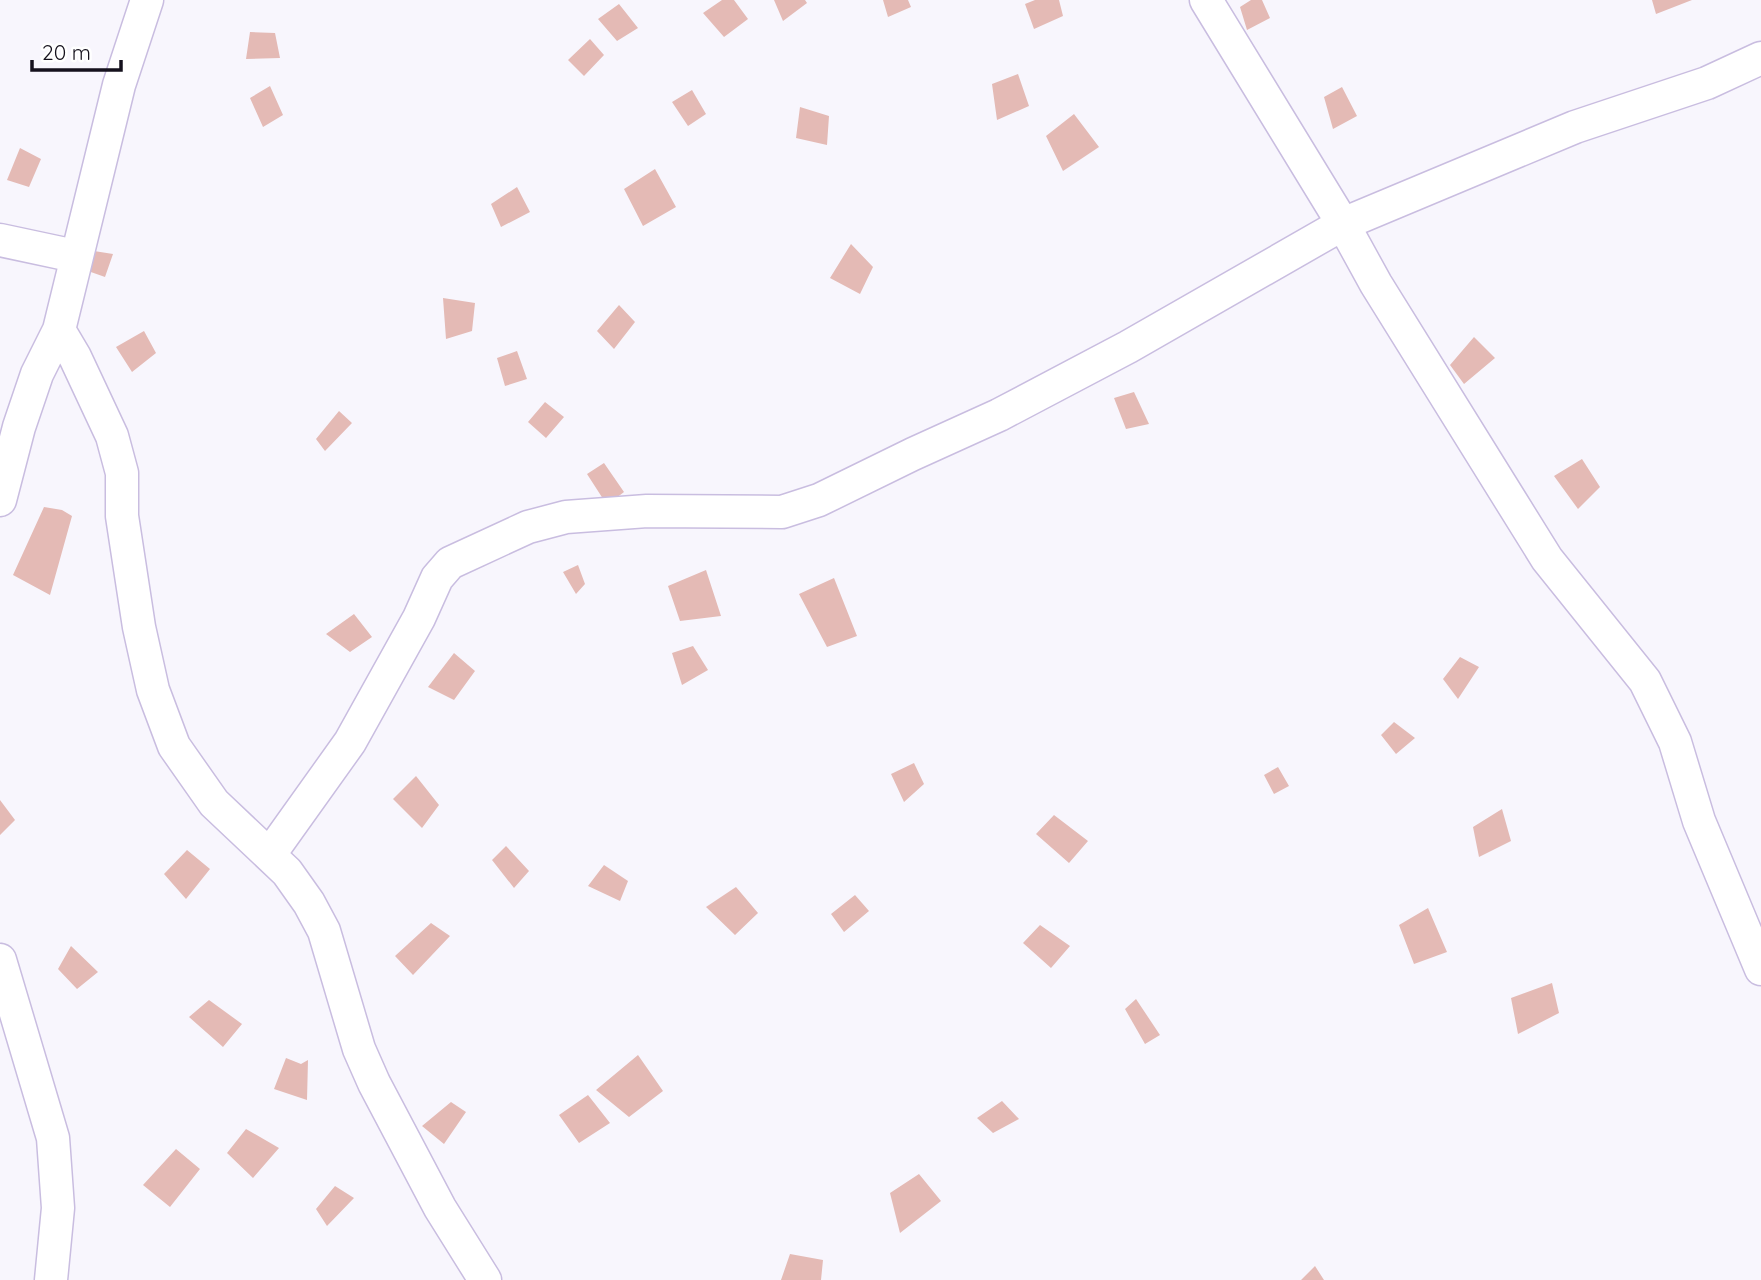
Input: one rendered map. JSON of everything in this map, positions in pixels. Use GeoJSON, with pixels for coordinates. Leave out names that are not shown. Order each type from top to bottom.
{"type":"FeatureCollection","features":[{"type":"Feature","properties":{"kind":"street"},"geometry":{"type":"LineString","coordinates":[[0,500],[19,427],[37,374],[59,330],[119,85],[147,0]]}},
{"type":"Feature","properties":{"kind":"street"},"geometry":{"type":"LineString","coordinates":[[1206,0],[1343,224],[1376,284],[1547,559],[1645,681],[1675,742],[1699,821],[1761,969]]}},
{"type":"Feature","properties":{"kind":"street"},"geometry":{"type":"LineString","coordinates":[[270,854],[350,742],[419,618],[438,578],[450,563],[528,527],[566,517],[647,511],[782,512],[819,500],[999,415],[1343,224],[1575,127],[1707,82],[1761,58]]}},
{"type":"Feature","properties":{"kind":"street"},"geometry":{"type":"LineString","coordinates":[[0,240],[75,256]]}},
{"type":"Feature","properties":{"kind":"street"},"geometry":{"type":"LineString","coordinates":[[59,330],[75,357],[112,436],[122,473],[125,541],[139,627],[153,690],[174,747],[214,803],[270,854],[309,903],[324,931],[359,1049],[374,1083],[440,1208],[485,1280]]}},
{"type":"Feature","properties":{"kind":"street"},"geometry":{"type":"LineString","coordinates":[[0,960],[29,1050],[53,1138],[58,1208],[51,1280]]}},
{"type":"Feature","properties":{"kind":"building"},"geometry":{"type":"Polygon","coordinates":[[[722,0],[734,0],[748,19],[724,37],[703,13],[722,0]]]}},
{"type":"Feature","properties":{"kind":"building"},"geometry":{"type":"Polygon","coordinates":[[[774,0],[805,0],[807,3],[783,21],[774,0]]]}},
{"type":"Feature","properties":{"kind":"building"},"geometry":{"type":"Polygon","coordinates":[[[883,0],[908,0],[911,7],[888,17],[883,0]]]}},
{"type":"Feature","properties":{"kind":"building"},"geometry":{"type":"Polygon","coordinates":[[[1035,0],[1059,0],[1063,16],[1034,29],[1025,4],[1035,0]]]}},
{"type":"Feature","properties":{"kind":"building"},"geometry":{"type":"Polygon","coordinates":[[[1251,0],[1262,0],[1270,18],[1247,30],[1240,7],[1251,0]]]}},
{"type":"Feature","properties":{"kind":"building"},"geometry":{"type":"Polygon","coordinates":[[[1652,0],[1692,0],[1656,14],[1652,0]]]}},
{"type":"Feature","properties":{"kind":"building"},"geometry":{"type":"Polygon","coordinates":[[[619,4],[638,28],[617,41],[598,19],[619,4]]]}},
{"type":"Feature","properties":{"kind":"building"},"geometry":{"type":"Polygon","coordinates":[[[250,32],[275,33],[280,58],[246,59],[250,32]]]}},
{"type":"Feature","properties":{"kind":"building"},"geometry":{"type":"Polygon","coordinates":[[[590,39],[604,55],[584,76],[568,60],[590,39]]]}},
{"type":"Feature","properties":{"kind":"building"},"geometry":{"type":"Polygon","coordinates":[[[1018,74],[1029,106],[997,120],[992,84],[1018,74]]]}},
{"type":"Feature","properties":{"kind":"building"},"geometry":{"type":"Polygon","coordinates":[[[270,86],[283,115],[263,127],[250,98],[270,86]]]}},
{"type":"Feature","properties":{"kind":"building"},"geometry":{"type":"Polygon","coordinates":[[[1342,87],[1357,116],[1333,129],[1324,97],[1342,87]]]}},
{"type":"Feature","properties":{"kind":"building"},"geometry":{"type":"Polygon","coordinates":[[[692,90],[706,114],[688,126],[672,102],[692,90]]]}},
{"type":"Feature","properties":{"kind":"building"},"geometry":{"type":"Polygon","coordinates":[[[800,107],[829,116],[827,145],[796,138],[800,107]]]}},
{"type":"Feature","properties":{"kind":"building"},"geometry":{"type":"Polygon","coordinates":[[[1074,114],[1099,147],[1063,171],[1046,136],[1074,114]]]}},
{"type":"Feature","properties":{"kind":"building"},"geometry":{"type":"Polygon","coordinates":[[[20,148],[41,159],[29,187],[7,180],[20,148]]]}},
{"type":"Feature","properties":{"kind":"building"},"geometry":{"type":"Polygon","coordinates":[[[655,169],[676,207],[643,226],[624,189],[655,169]]]}},
{"type":"Feature","properties":{"kind":"building"},"geometry":{"type":"Polygon","coordinates":[[[517,187],[530,212],[501,227],[491,204],[517,187]]]}},
{"type":"Feature","properties":{"kind":"building"},"geometry":{"type":"Polygon","coordinates":[[[851,244],[873,267],[860,294],[830,278],[851,244]]]}},
{"type":"Feature","properties":{"kind":"building"},"geometry":{"type":"Polygon","coordinates":[[[94,251],[113,254],[105,277],[88,271],[94,251]]]}},
{"type":"Feature","properties":{"kind":"building"},"geometry":{"type":"Polygon","coordinates":[[[443,298],[475,303],[472,331],[446,339],[443,298]]]}},
{"type":"Feature","properties":{"kind":"building"},"geometry":{"type":"Polygon","coordinates":[[[619,305],[635,322],[614,349],[597,331],[619,305]]]}},
{"type":"Feature","properties":{"kind":"building"},"geometry":{"type":"Polygon","coordinates":[[[144,331],[156,353],[132,372],[116,347],[144,331]]]}},
{"type":"Feature","properties":{"kind":"building"},"geometry":{"type":"Polygon","coordinates":[[[1474,337],[1495,358],[1464,384],[1450,365],[1474,337]]]}},
{"type":"Feature","properties":{"kind":"building"},"geometry":{"type":"Polygon","coordinates":[[[517,351],[527,379],[505,386],[497,358],[517,351]]]}},
{"type":"Feature","properties":{"kind":"building"},"geometry":{"type":"Polygon","coordinates":[[[1134,392],[1149,424],[1126,429],[1114,398],[1134,392]]]}},
{"type":"Feature","properties":{"kind":"building"},"geometry":{"type":"Polygon","coordinates":[[[545,402],[564,417],[546,438],[528,422],[545,402]]]}},
{"type":"Feature","properties":{"kind":"building"},"geometry":{"type":"Polygon","coordinates":[[[339,411],[352,423],[325,451],[316,439],[339,411]]]}},
{"type":"Feature","properties":{"kind":"building"},"geometry":{"type":"Polygon","coordinates":[[[1582,459],[1600,487],[1578,509],[1554,476],[1582,459]]]}},
{"type":"Feature","properties":{"kind":"building"},"geometry":{"type":"Polygon","coordinates":[[[604,463],[624,492],[607,505],[587,474],[604,463]]]}},
{"type":"Feature","properties":{"kind":"building"},"geometry":{"type":"Polygon","coordinates":[[[44,507],[62,510],[72,516],[50,595],[13,575],[44,507]]]}},
{"type":"Feature","properties":{"kind":"building"},"geometry":{"type":"Polygon","coordinates":[[[578,565],[585,584],[576,594],[563,572],[578,565]]]}},
{"type":"Feature","properties":{"kind":"building"},"geometry":{"type":"Polygon","coordinates":[[[706,570],[721,616],[680,621],[668,586],[706,570]]]}},
{"type":"Feature","properties":{"kind":"building"},"geometry":{"type":"Polygon","coordinates":[[[834,578],[857,636],[827,647],[799,594],[834,578]]]}},
{"type":"Feature","properties":{"kind":"building"},"geometry":{"type":"Polygon","coordinates":[[[354,614],[372,637],[350,652],[326,634],[354,614]]]}},
{"type":"Feature","properties":{"kind":"building"},"geometry":{"type":"Polygon","coordinates":[[[693,646],[708,670],[682,685],[672,653],[693,646]]]}},
{"type":"Feature","properties":{"kind":"building"},"geometry":{"type":"Polygon","coordinates":[[[454,653],[475,671],[454,700],[428,687],[454,653]]]}},
{"type":"Feature","properties":{"kind":"building"},"geometry":{"type":"Polygon","coordinates":[[[1460,657],[1479,667],[1458,699],[1443,679],[1460,657]]]}},
{"type":"Feature","properties":{"kind":"building"},"geometry":{"type":"Polygon","coordinates":[[[1394,722],[1415,738],[1396,754],[1381,735],[1394,722]]]}},
{"type":"Feature","properties":{"kind":"building"},"geometry":{"type":"Polygon","coordinates":[[[914,763],[924,784],[904,802],[891,774],[914,763]]]}},
{"type":"Feature","properties":{"kind":"building"},"geometry":{"type":"Polygon","coordinates":[[[1278,767],[1289,786],[1274,794],[1264,775],[1278,767]]]}},
{"type":"Feature","properties":{"kind":"building"},"geometry":{"type":"Polygon","coordinates":[[[416,776],[439,805],[422,828],[393,799],[416,776]]]}},
{"type":"Feature","properties":{"kind":"building"},"geometry":{"type":"Polygon","coordinates":[[[0,800],[15,820],[0,835],[0,800]]]}},
{"type":"Feature","properties":{"kind":"building"},"geometry":{"type":"Polygon","coordinates":[[[1502,809],[1511,841],[1479,857],[1473,827],[1502,809]]]}},
{"type":"Feature","properties":{"kind":"building"},"geometry":{"type":"Polygon","coordinates":[[[1054,815],[1088,841],[1069,863],[1036,834],[1054,815]]]}},
{"type":"Feature","properties":{"kind":"building"},"geometry":{"type":"Polygon","coordinates":[[[506,846],[529,871],[514,888],[492,860],[506,846]]]}},
{"type":"Feature","properties":{"kind":"building"},"geometry":{"type":"Polygon","coordinates":[[[187,850],[210,869],[186,899],[164,874],[187,850]]]}},
{"type":"Feature","properties":{"kind":"building"},"geometry":{"type":"Polygon","coordinates":[[[604,865],[628,881],[620,901],[588,886],[604,865]]]}},
{"type":"Feature","properties":{"kind":"building"},"geometry":{"type":"Polygon","coordinates":[[[736,887],[758,913],[735,935],[706,907],[736,887]]]}},
{"type":"Feature","properties":{"kind":"building"},"geometry":{"type":"Polygon","coordinates":[[[855,895],[869,911],[844,932],[831,914],[855,895]]]}},
{"type":"Feature","properties":{"kind":"building"},"geometry":{"type":"Polygon","coordinates":[[[1428,908],[1447,952],[1414,964],[1399,925],[1428,908]]]}},
{"type":"Feature","properties":{"kind":"building"},"geometry":{"type":"Polygon","coordinates":[[[431,923],[450,936],[413,975],[395,956],[431,923]]]}},
{"type":"Feature","properties":{"kind":"building"},"geometry":{"type":"Polygon","coordinates":[[[1040,925],[1070,946],[1051,968],[1023,943],[1040,925]]]}},
{"type":"Feature","properties":{"kind":"building"},"geometry":{"type":"Polygon","coordinates":[[[71,946],[98,972],[77,989],[58,969],[71,946]]]}},
{"type":"Feature","properties":{"kind":"building"},"geometry":{"type":"Polygon","coordinates":[[[1552,983],[1559,1013],[1518,1034],[1511,998],[1552,983]]]}},
{"type":"Feature","properties":{"kind":"building"},"geometry":{"type":"Polygon","coordinates":[[[1136,999],[1160,1035],[1145,1044],[1125,1009],[1136,999]]]}},
{"type":"Feature","properties":{"kind":"building"},"geometry":{"type":"Polygon","coordinates":[[[209,1000],[242,1024],[223,1047],[189,1017],[209,1000]]]}},
{"type":"Feature","properties":{"kind":"building"},"geometry":{"type":"Polygon","coordinates":[[[638,1055],[663,1091],[629,1117],[596,1090],[638,1055]]]}},
{"type":"Feature","properties":{"kind":"building"},"geometry":{"type":"Polygon","coordinates":[[[286,1058],[301,1064],[308,1060],[307,1100],[274,1089],[286,1058]]]}},
{"type":"Feature","properties":{"kind":"building"},"geometry":{"type":"Polygon","coordinates":[[[588,1095],[610,1123],[579,1143],[559,1115],[588,1095]]]}},
{"type":"Feature","properties":{"kind":"building"},"geometry":{"type":"Polygon","coordinates":[[[1002,1101],[1019,1119],[993,1133],[977,1118],[1002,1101]]]}},
{"type":"Feature","properties":{"kind":"building"},"geometry":{"type":"Polygon","coordinates":[[[451,1102],[466,1112],[444,1144],[422,1126],[451,1102]]]}},
{"type":"Feature","properties":{"kind":"building"},"geometry":{"type":"Polygon","coordinates":[[[246,1129],[279,1148],[253,1178],[227,1153],[246,1129]]]}},
{"type":"Feature","properties":{"kind":"building"},"geometry":{"type":"Polygon","coordinates":[[[176,1149],[200,1169],[170,1207],[143,1185],[176,1149]]]}},
{"type":"Feature","properties":{"kind":"building"},"geometry":{"type":"Polygon","coordinates":[[[919,1174],[941,1201],[900,1233],[890,1193],[919,1174]]]}},
{"type":"Feature","properties":{"kind":"building"},"geometry":{"type":"Polygon","coordinates":[[[335,1186],[354,1198],[327,1226],[316,1209],[335,1186]]]}},
{"type":"Feature","properties":{"kind":"building"},"geometry":{"type":"Polygon","coordinates":[[[790,1254],[823,1260],[821,1280],[781,1280],[790,1254]]]}},
{"type":"Feature","properties":{"kind":"building"},"geometry":{"type":"Polygon","coordinates":[[[1315,1266],[1324,1280],[1301,1280],[1315,1266]]]}}]}
